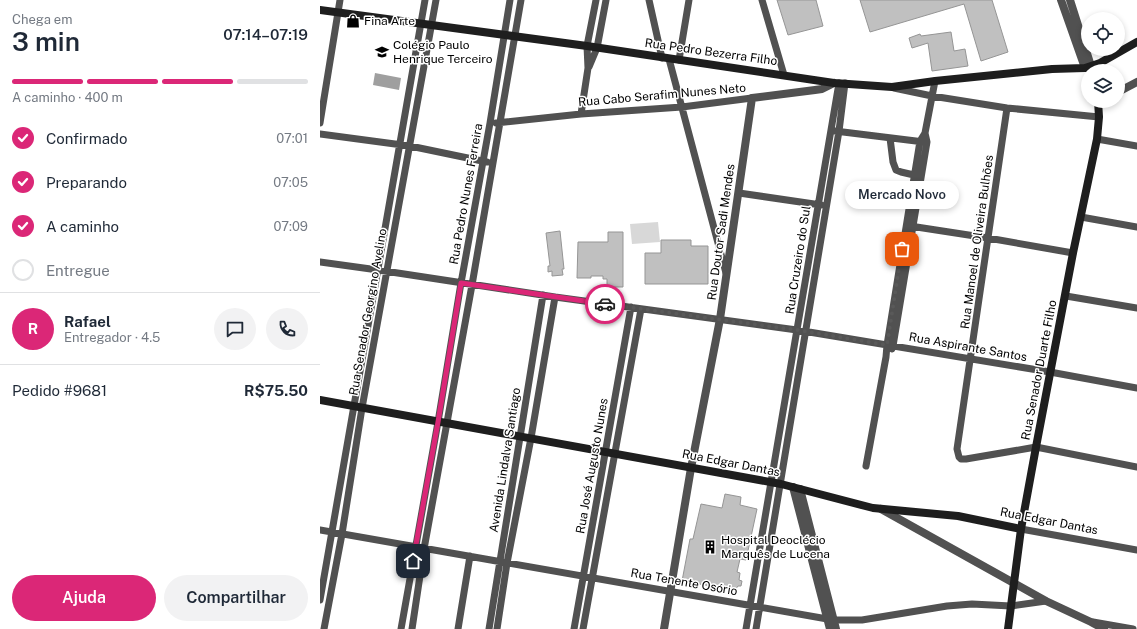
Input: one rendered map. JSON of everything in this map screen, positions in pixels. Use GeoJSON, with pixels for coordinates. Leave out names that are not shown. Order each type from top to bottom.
{"type":"FeatureCollection","features":[{"type":"Feature","properties":{"kind":"main road","name":"Rua Pedro Bezerra Filho"},"geometry":{"type":"LineString","coordinates":[[320,10],[587,46],[665,59],[839,83],[892,87]]}},
{"type":"Feature","properties":{"kind":"main road"},"geometry":{"type":"LineString","coordinates":[[1098,64],[1137,42]]}},
{"type":"Feature","properties":{"kind":"main road"},"geometry":{"type":"LineString","coordinates":[[892,87],[1052,69],[1081,69]]}},
{"type":"Feature","properties":{"kind":"main road","name":"Rua Senador Duarte Filho"},"geometry":{"type":"LineString","coordinates":[[1008,629],[1021,529],[1073,253],[1097,139],[1099,108]]}},
{"type":"Feature","properties":{"kind":"main road","name":"Rua Edgar Dantas"},"geometry":{"type":"LineString","coordinates":[[320,400],[771,482],[881,509],[958,516],[1021,529]]}},
{"type":"Feature","properties":{"kind":"street"},"geometry":{"type":"LineString","coordinates":[[320,123],[340,0]]}},
{"type":"Feature","properties":{"kind":"street","name":"Rua Senador Georgino Avelino"},"geometry":{"type":"LineString","coordinates":[[320,600],[378,270],[398,145],[425,0]]}},
{"type":"Feature","properties":{"kind":"street","name":"Rua Senador Georgino Avelino"},"geometry":{"type":"LineString","coordinates":[[324,629],[342,534],[362,408],[436,0]]}},
{"type":"Feature","properties":{"kind":"street","name":"Rua Pedro Nunes Ferreira"},"geometry":{"type":"LineString","coordinates":[[401,629],[490,123],[510,0]]}},
{"type":"Feature","properties":{"kind":"street","name":"Rua Pedro Nunes Ferreira"},"geometry":{"type":"LineString","coordinates":[[412,629],[424,549],[448,424],[521,0]]}},
{"type":"Feature","properties":{"kind":"street"},"geometry":{"type":"LineString","coordinates":[[581,114],[588,68],[587,46],[596,0]]}},
{"type":"Feature","properties":{"kind":"street"},"geometry":{"type":"LineString","coordinates":[[588,68],[597,48],[606,0]]}},
{"type":"Feature","properties":{"kind":"street"},"geometry":{"type":"LineString","coordinates":[[649,0],[665,59],[682,107],[726,275]]}},
{"type":"Feature","properties":{"kind":"street"},"geometry":{"type":"LineString","coordinates":[[678,60],[688,0]]}},
{"type":"Feature","properties":{"kind":"street"},"geometry":{"type":"LineString","coordinates":[[762,0],[784,75]]}},
{"type":"Feature","properties":{"kind":"street"},"geometry":{"type":"LineString","coordinates":[[1061,0],[1087,64]]}},
{"type":"Feature","properties":{"kind":"street"},"geometry":{"type":"LineString","coordinates":[[1070,0],[1088,64]]}},
{"type":"Feature","properties":{"kind":"street"},"geometry":{"type":"LineString","coordinates":[[910,226],[914,175],[920,141],[925,133],[935,81]]}},
{"type":"Feature","properties":{"kind":"street"},"geometry":{"type":"LineString","coordinates":[[1125,88],[1137,82]]}},
{"type":"Feature","properties":{"kind":"street","name":"Rua Cabo Serafim Nunes Neto"},"geometry":{"type":"LineString","coordinates":[[490,123],[581,114],[682,107],[822,89],[839,83]]}},
{"type":"Feature","properties":{"kind":"street","name":"Rua Cruzeiro do Sul"},"geometry":{"type":"LineString","coordinates":[[746,629],[839,83]]}},
{"type":"Feature","properties":{"kind":"street","name":"Rua Cruzeiro do Sul"},"geometry":{"type":"LineString","coordinates":[[756,629],[761,607],[840,131],[839,83]]}},
{"type":"Feature","properties":{"kind":"street","name":"Rua Pedro Bezerra Filho"},"geometry":{"type":"LineString","coordinates":[[892,87],[932,96],[1008,108],[1098,117]]}},
{"type":"Feature","properties":{"kind":"street","name":"Rua Doutor Sadi Mendes"},"geometry":{"type":"LineString","coordinates":[[664,629],[691,468],[720,319],[752,98]]}},
{"type":"Feature","properties":{"kind":"street","name":"Rua Manoel de Oliveira Bulhões"},"geometry":{"type":"LineString","coordinates":[[1008,108],[957,450],[961,459],[1036,447]]}},
{"type":"Feature","properties":{"kind":"street"},"geometry":{"type":"LineString","coordinates":[[831,130],[927,142]]}},
{"type":"Feature","properties":{"kind":"street"},"geometry":{"type":"LineString","coordinates":[[866,466],[927,142],[925,133]]}},
{"type":"Feature","properties":{"kind":"street"},"geometry":{"type":"LineString","coordinates":[[320,134],[410,146],[493,163]]}},
{"type":"Feature","properties":{"kind":"street"},"geometry":{"type":"LineString","coordinates":[[890,138],[893,162],[896,170],[914,175]]}},
{"type":"Feature","properties":{"kind":"street"},"geometry":{"type":"LineString","coordinates":[[1097,139],[1137,146]]}},
{"type":"Feature","properties":{"kind":"street"},"geometry":{"type":"LineString","coordinates":[[739,193],[827,206]]}},
{"type":"Feature","properties":{"kind":"street"},"geometry":{"type":"LineString","coordinates":[[1081,217],[1137,227]]}},
{"type":"Feature","properties":{"kind":"street"},"geometry":{"type":"LineString","coordinates":[[910,226],[1073,253]]}},
{"type":"Feature","properties":{"kind":"street","name":"Rua Aspirante Santos"},"geometry":{"type":"LineString","coordinates":[[320,262],[555,297],[806,331],[970,358],[1137,388]]}},
{"type":"Feature","properties":{"kind":"street","name":"Avenida Lindalva Santiago"},"geometry":{"type":"LineString","coordinates":[[497,629],[503,563],[543,295]]}},
{"type":"Feature","properties":{"kind":"street"},"geometry":{"type":"LineString","coordinates":[[1066,296],[1137,308]]}},
{"type":"Feature","properties":{"kind":"street","name":"Avenida Lindalva Santiago"},"geometry":{"type":"LineString","coordinates":[[489,629],[531,438],[555,297]]}},
{"type":"Feature","properties":{"kind":"street","name":"Rua José Augusto Nunes"},"geometry":{"type":"LineString","coordinates":[[574,629],[631,307]]}},
{"type":"Feature","properties":{"kind":"street","name":"Rua José Augusto Nunes"},"geometry":{"type":"LineString","coordinates":[[583,629],[641,309]]}},
{"type":"Feature","properties":{"kind":"street"},"geometry":{"type":"LineString","coordinates":[[792,360],[801,362]]}},
{"type":"Feature","properties":{"kind":"street"},"geometry":{"type":"LineString","coordinates":[[780,425],[790,426]]}},
{"type":"Feature","properties":{"kind":"street"},"geometry":{"type":"LineString","coordinates":[[1036,447],[1137,467]]}},
{"type":"Feature","properties":{"kind":"street"},"geometry":{"type":"LineString","coordinates":[[797,488],[830,619],[830,629]]}},
{"type":"Feature","properties":{"kind":"street"},"geometry":{"type":"LineString","coordinates":[[881,509],[1046,602],[1104,629]]}},
{"type":"Feature","properties":{"kind":"street","name":"Rua Edgar Dantas"},"geometry":{"type":"LineString","coordinates":[[1021,529],[1137,550]]}},
{"type":"Feature","properties":{"kind":"street","name":"Rua Tenente Osório"},"geometry":{"type":"LineString","coordinates":[[320,530],[830,619],[862,620],[920,610],[972,604],[1011,606],[1046,602]]}},
{"type":"Feature","properties":{"kind":"street"},"geometry":{"type":"LineString","coordinates":[[458,629],[470,556]]}},
{"type":"Feature","properties":{"kind":"street"},"geometry":{"type":"LineString","coordinates":[[830,619],[836,629]]}},
{"type":"Feature","properties":{"kind":"street"},"geometry":{"type":"LineString","coordinates":[[1091,622],[1133,629]]}},
{"type":"Feature","properties":{"kind":"shaded area"},"geometry":{"type":"Polygon","coordinates":[[[375,73],[401,78],[399,90],[373,85],[375,73]]]}},
{"type":"Feature","properties":{"kind":"shaded area"},"geometry":{"type":"Polygon","coordinates":[[[658,222],[660,242],[632,244],[630,224],[658,222]]]}},
{"type":"Feature","properties":{"kind":"building"},"geometry":{"type":"Polygon","coordinates":[[[777,0],[816,0],[823,26],[788,35],[777,0]]]}},
{"type":"Feature","properties":{"kind":"building"},"geometry":{"type":"Polygon","coordinates":[[[860,0],[992,0],[1008,52],[981,61],[964,4],[870,32],[860,0]]]}},
{"type":"Feature","properties":{"kind":"building"},"geometry":{"type":"Polygon","coordinates":[[[951,32],[954,51],[965,49],[968,66],[932,71],[928,43],[912,48],[909,38],[920,34],[921,36],[951,32]]]}},
{"type":"Feature","properties":{"kind":"building"},"geometry":{"type":"Polygon","coordinates":[[[560,231],[564,269],[562,269],[563,275],[552,276],[552,271],[548,272],[548,266],[550,266],[546,233],[560,231]]]}},
{"type":"Feature","properties":{"kind":"building"},"geometry":{"type":"Polygon","coordinates":[[[608,232],[623,232],[623,287],[607,287],[607,279],[603,279],[603,276],[577,278],[578,242],[608,242],[608,232]]]}},
{"type":"Feature","properties":{"kind":"building"},"geometry":{"type":"Polygon","coordinates":[[[661,240],[691,240],[691,246],[708,246],[708,284],[645,284],[645,253],[661,253],[661,240]]]}},
{"type":"Feature","properties":{"kind":"building","name":"Hospital Deoclécio Marquês de Lucena"},"geometry":{"type":"Polygon","coordinates":[[[725,494],[741,497],[740,505],[757,509],[746,560],[740,559],[737,572],[740,573],[739,580],[742,581],[741,586],[738,586],[735,590],[682,581],[690,539],[693,539],[701,504],[722,508],[725,494]]]}},
{"type":"Feature","properties":{"kind":"way so far"},"geometry":{"type":"LineString","coordinates":[[605,304],[797,330],[887,345],[902,249]]}},
{"type":"Feature","properties":{"kind":"place","name":"Fina Arte"},"geometry":{"type":"Point","coordinates":[353,21]}},
{"type":"Feature","properties":{"kind":"place","name":"Colégio Paulo Henrique Terceiro"},"geometry":{"type":"Point","coordinates":[382,52]}},
{"type":"Feature","properties":{"kind":"place","name":"Mercado Novo"},"geometry":{"type":"Point","coordinates":[902,249]}},
{"type":"Feature","properties":{"kind":"place","name":"Hospital Deoclécio Marquês de Lucena"},"geometry":{"type":"Point","coordinates":[710,547]}},
{"type":"Feature","properties":{"kind":"route"},"geometry":{"type":"LineString","coordinates":[[413,561],[461,283],[605,304]]}}]}
